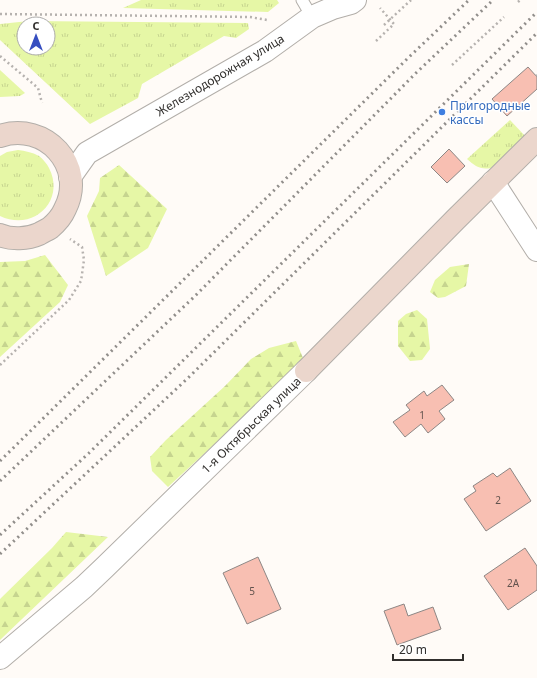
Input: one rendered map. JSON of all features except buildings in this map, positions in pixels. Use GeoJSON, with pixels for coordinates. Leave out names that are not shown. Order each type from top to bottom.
{"type":"FeatureCollection","features":[{"type":"Feature","properties":{"kind":"street","name":"Железнодорожная улица"},"geometry":{"type":"LineString","coordinates":[[70,177],[87,154],[265,51],[307,8],[333,8],[351,3],[355,0]]}},
{"type":"Feature","properties":{"kind":"street"},"geometry":{"type":"LineString","coordinates":[[0,235],[18,238],[35,236],[50,228],[62,216],[69,202],[71,185],[69,169],[61,154],[49,143],[34,135],[18,132],[1,135]]}},
{"type":"Feature","properties":{"kind":"street","name":"1-я Октябрьская улица"},"geometry":{"type":"LineString","coordinates":[[0,658],[104,568],[306,371],[537,139]]}},
{"type":"Feature","properties":{"kind":"street"},"geometry":{"type":"LineString","coordinates":[[58,151],[87,154]]}},
{"type":"Feature","properties":{"kind":"street"},"geometry":{"type":"LineString","coordinates":[[493,182],[537,250]]}},
{"type":"Feature","properties":{"kind":"path"},"geometry":{"type":"LineString","coordinates":[[384,25],[411,0]]}},
{"type":"Feature","properties":{"kind":"path"},"geometry":{"type":"LineString","coordinates":[[376,41],[394,24],[380,8]]}},
{"type":"Feature","properties":{"kind":"path"},"geometry":{"type":"LineString","coordinates":[[0,14],[250,17],[269,20]]}},
{"type":"Feature","properties":{"kind":"path"},"geometry":{"type":"LineString","coordinates":[[452,65],[504,17]]}},
{"type":"Feature","properties":{"kind":"path"},"geometry":{"type":"LineString","coordinates":[[0,56],[38,88],[42,103]]}},
{"type":"Feature","properties":{"kind":"path"},"geometry":{"type":"LineString","coordinates":[[0,365],[69,300],[81,281],[84,260],[82,247],[69,238]]}},
{"type":"Feature","properties":{"kind":"green space"},"geometry":{"type":"Polygon","coordinates":[[[141,0],[277,0],[279,3],[268,12],[123,8],[141,0]]]}},
{"type":"Feature","properties":{"kind":"green space"},"geometry":{"type":"Polygon","coordinates":[[[56,21],[248,23],[249,29],[236,38],[224,36],[142,84],[138,98],[90,124],[17,56],[56,56],[56,21]]]}},
{"type":"Feature","properties":{"kind":"green space"},"geometry":{"type":"Polygon","coordinates":[[[16,22],[16,55],[0,40],[0,24],[16,22]]]}},
{"type":"Feature","properties":{"kind":"green space"},"geometry":{"type":"Polygon","coordinates":[[[0,70],[25,93],[20,96],[0,97],[0,70]]]}},
{"type":"Feature","properties":{"kind":"green space"},"geometry":{"type":"Polygon","coordinates":[[[510,120],[526,137],[491,168],[478,167],[467,159],[510,120]]]}},
{"type":"Feature","properties":{"kind":"green space"},"geometry":{"type":"Polygon","coordinates":[[[18,150],[36,155],[45,162],[53,180],[53,192],[50,202],[34,217],[24,220],[12,220],[0,216],[0,156],[7,152],[18,150]]]}},
{"type":"Feature","properties":{"kind":"green space"},"geometry":{"type":"Polygon","coordinates":[[[119,165],[167,209],[148,248],[106,276],[87,216],[99,191],[100,178],[119,165]]]}},
{"type":"Feature","properties":{"kind":"green space"},"geometry":{"type":"Polygon","coordinates":[[[45,255],[68,285],[60,302],[0,357],[0,262],[25,261],[45,255]]]}},
{"type":"Feature","properties":{"kind":"green space"},"geometry":{"type":"Polygon","coordinates":[[[469,264],[466,286],[445,297],[438,298],[430,292],[435,280],[450,267],[469,264]]]}},
{"type":"Feature","properties":{"kind":"green space"},"geometry":{"type":"Polygon","coordinates":[[[417,310],[427,319],[430,349],[422,360],[410,361],[398,346],[398,321],[406,314],[417,310]]]}},
{"type":"Feature","properties":{"kind":"green space"},"geometry":{"type":"Polygon","coordinates":[[[296,341],[303,358],[284,380],[168,487],[152,471],[150,457],[166,440],[225,386],[251,359],[269,348],[296,341]]]}},
{"type":"Feature","properties":{"kind":"green space"},"geometry":{"type":"Polygon","coordinates":[[[66,532],[108,537],[0,640],[0,599],[52,548],[66,532]]]}},
{"type":"Feature","properties":{"kind":"railway"},"geometry":{"type":"LineString","coordinates":[[0,461],[407,59],[469,0]]}},
{"type":"Feature","properties":{"kind":"railway"},"geometry":{"type":"LineString","coordinates":[[0,481],[195,296],[416,73],[493,0]]}},
{"type":"Feature","properties":{"kind":"railway"},"geometry":{"type":"LineString","coordinates":[[0,535],[89,453],[537,12]]}},
{"type":"Feature","properties":{"kind":"railway"},"geometry":{"type":"LineString","coordinates":[[0,554],[188,378],[537,33]]}},
{"type":"Feature","properties":{"kind":"place","name":"Пригородные кассы"},"geometry":{"type":"Point","coordinates":[442,112]}}]}
